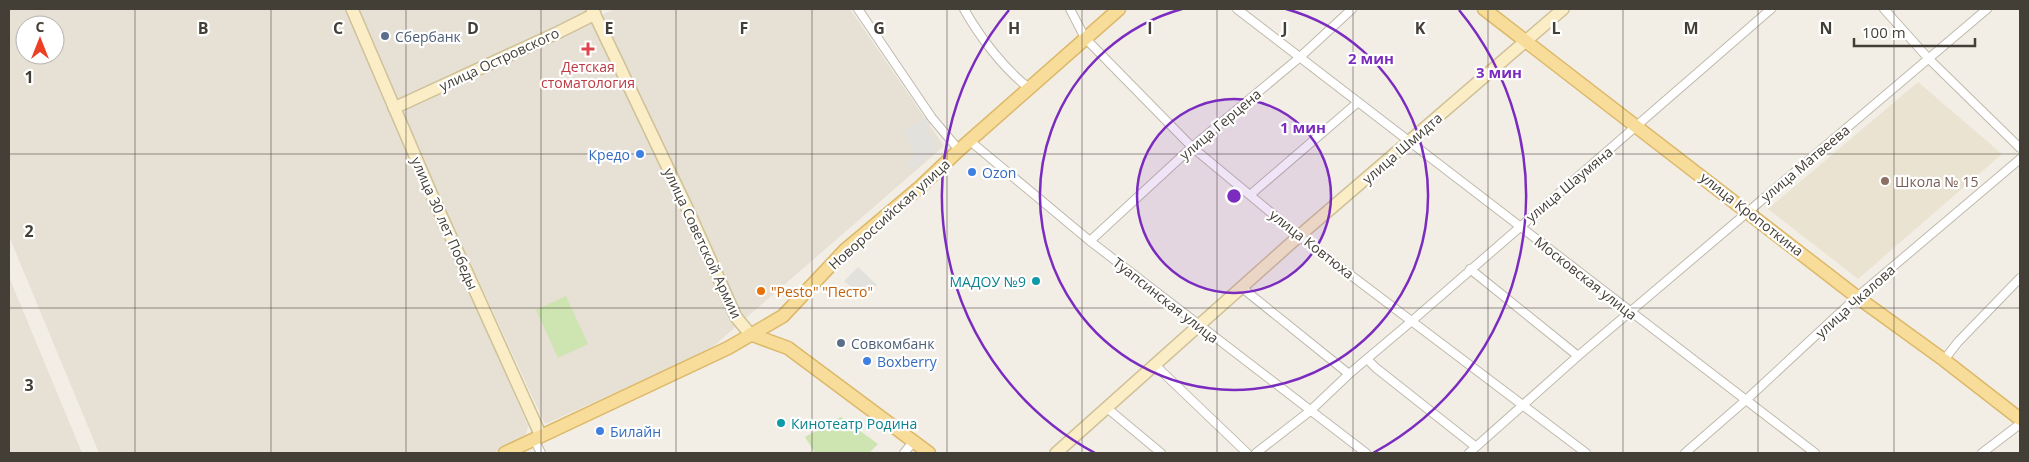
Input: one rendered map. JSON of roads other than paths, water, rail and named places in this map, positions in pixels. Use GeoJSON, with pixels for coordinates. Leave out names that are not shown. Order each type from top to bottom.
{"type":"FeatureCollection","features":[{"type":"Feature","properties":{"kind":"main road","name":"Новороссийская улица"},"geometry":{"type":"LineString","coordinates":[[505,453],[728,348],[783,316],[845,250],[920,187],[959,150],[1119,9]]}},
{"type":"Feature","properties":{"kind":"main road","name":"улица Кропоткина"},"geometry":{"type":"LineString","coordinates":[[1484,9],[1857,297],[1944,360],[2020,419]]}},
{"type":"Feature","properties":{"kind":"main road","name":"улица Советской Армии"},"geometry":{"type":"LineString","coordinates":[[750,334],[788,348],[928,453]]}},
{"type":"Feature","properties":{"kind":"street","name":"улица 30 лет Победы"},"geometry":{"type":"LineString","coordinates":[[352,9],[538,437],[541,453]]}},
{"type":"Feature","properties":{"kind":"street"},"geometry":{"type":"LineString","coordinates":[[858,9],[932,118],[959,150]]}},
{"type":"Feature","properties":{"kind":"street"},"geometry":{"type":"LineString","coordinates":[[964,9],[984,40],[1020,81],[1029,88]]}},
{"type":"Feature","properties":{"kind":"street","name":"улица Ковтюха"},"geometry":{"type":"LineString","coordinates":[[1070,9],[1085,38],[1192,146],[1299,236],[1413,320],[1583,452]]}},
{"type":"Feature","properties":{"kind":"street","name":"Московская улица"},"geometry":{"type":"LineString","coordinates":[[1236,9],[1247,12],[1299,58],[1815,453]]}},
{"type":"Feature","properties":{"kind":"street","name":"улица Герцена"},"geometry":{"type":"LineString","coordinates":[[1090,241],[1192,146],[1299,58],[1352,9]]}},
{"type":"Feature","properties":{"kind":"street","name":"улица Шмидта"},"geometry":{"type":"LineString","coordinates":[[1056,453],[1299,236],[1563,9]]}},
{"type":"Feature","properties":{"kind":"street","name":"улица Шаумяна"},"geometry":{"type":"LineString","coordinates":[[1256,453],[1310,411],[1349,374],[1771,9]]}},
{"type":"Feature","properties":{"kind":"street"},"geometry":{"type":"LineString","coordinates":[[1884,9],[1928,58],[2020,148]]}},
{"type":"Feature","properties":{"kind":"street","name":"улица Матвеева"},"geometry":{"type":"LineString","coordinates":[[1469,453],[1578,356],[1987,9]]}},
{"type":"Feature","properties":{"kind":"street","name":"улица Островского"},"geometry":{"type":"LineString","coordinates":[[394,108],[559,32],[597,10]]}},
{"type":"Feature","properties":{"kind":"street","name":"улица Советской Армии"},"geometry":{"type":"LineString","coordinates":[[597,10],[736,317],[750,334]]}},
{"type":"Feature","properties":{"kind":"street"},"geometry":{"type":"LineString","coordinates":[[1250,195],[1357,103]]}},
{"type":"Feature","properties":{"kind":"street","name":"Туапсинская улица"},"geometry":{"type":"LineString","coordinates":[[970,141],[1090,241],[1366,453]]}},
{"type":"Feature","properties":{"kind":"street","name":"улица Чкалова"},"geometry":{"type":"LineString","coordinates":[[1685,453],[1746,400],[1857,297],[2020,159]]}},
{"type":"Feature","properties":{"kind":"street"},"geometry":{"type":"LineString","coordinates":[[1470,269],[1578,356]]}},
{"type":"Feature","properties":{"kind":"street"},"geometry":{"type":"LineString","coordinates":[[1944,360],[1958,342],[2020,278]]}},
{"type":"Feature","properties":{"kind":"street"},"geometry":{"type":"LineString","coordinates":[[1241,287],[1349,374]]}},
{"type":"Feature","properties":{"kind":"street"},"geometry":{"type":"LineString","coordinates":[[1367,359],[1476,447]]}},
{"type":"Feature","properties":{"kind":"street"},"geometry":{"type":"LineString","coordinates":[[1155,365],[1247,453]]}},
{"type":"Feature","properties":{"kind":"street"},"geometry":{"type":"LineString","coordinates":[[1106,408],[1161,453]]}},
{"type":"Feature","properties":{"kind":"street"},"geometry":{"type":"LineString","coordinates":[[1982,453],[2020,424]]}},
{"type":"Feature","properties":{"kind":"street"},"geometry":{"type":"LineString","coordinates":[[904,453],[913,442]]}},
{"type":"Feature","properties":{"kind":"street"},"geometry":{"type":"LineString","coordinates":[[1692,447],[1700,453]]}},
{"type":"Feature","properties":{"kind":"place","name":"Сбербанк"},"geometry":{"type":"Point","coordinates":[385,36]}},
{"type":"Feature","properties":{"kind":"place","name":"Детская стоматология"},"geometry":{"type":"Point","coordinates":[588,49]}},
{"type":"Feature","properties":{"kind":"place","name":"Кредо"},"geometry":{"type":"Point","coordinates":[640,154]}},
{"type":"Feature","properties":{"kind":"place","name":"Ozon"},"geometry":{"type":"Point","coordinates":[972,172]}},
{"type":"Feature","properties":{"kind":"place","name":"Школа № 15"},"geometry":{"type":"Point","coordinates":[1885,181]}},
{"type":"Feature","properties":{"kind":"place","name":"МАДОУ №9"},"geometry":{"type":"Point","coordinates":[1036,281]}},
{"type":"Feature","properties":{"kind":"place","name":"\"Pesto\" \"Песто\""},"geometry":{"type":"Point","coordinates":[761,291]}},
{"type":"Feature","properties":{"kind":"place","name":"Совкомбанк"},"geometry":{"type":"Point","coordinates":[841,343]}},
{"type":"Feature","properties":{"kind":"place","name":"Boxberry"},"geometry":{"type":"Point","coordinates":[867,361]}},
{"type":"Feature","properties":{"kind":"place","name":"Кинотеатр Родина"},"geometry":{"type":"Point","coordinates":[781,423]}},
{"type":"Feature","properties":{"kind":"place","name":"Билайн"},"geometry":{"type":"Point","coordinates":[600,431]}}]}
